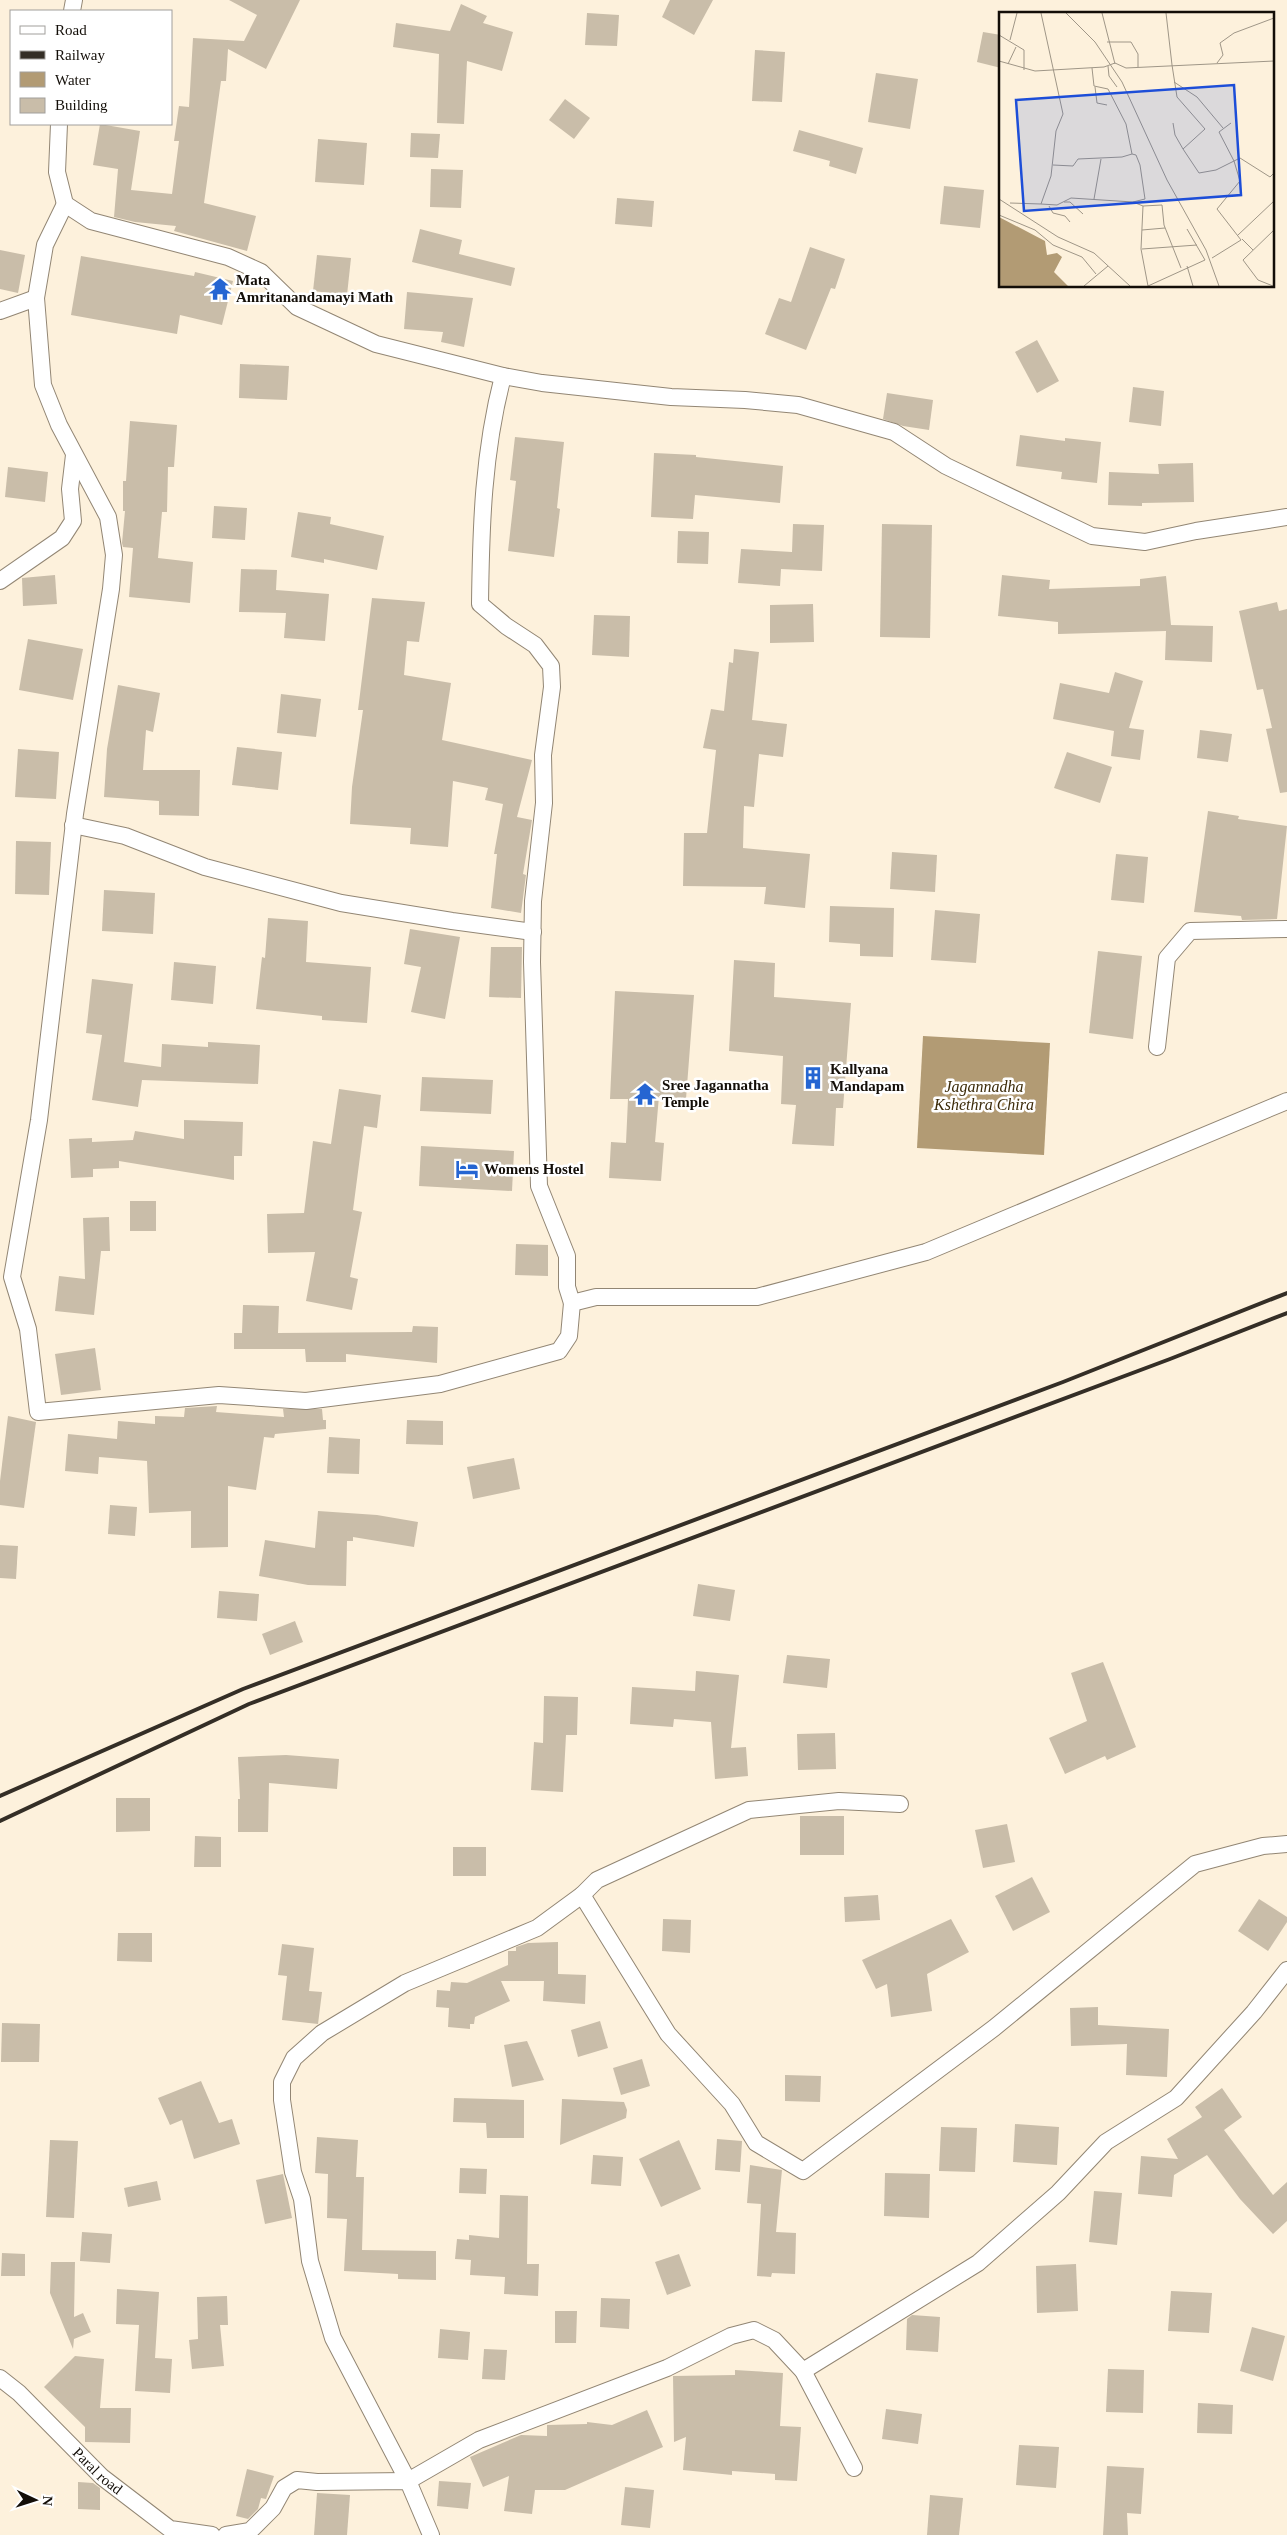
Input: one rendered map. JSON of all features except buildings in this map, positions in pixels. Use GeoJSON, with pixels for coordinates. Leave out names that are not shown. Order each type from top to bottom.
{"type":"FeatureCollection","features":[{"type":"Feature","properties":{"kind":"street"},"geometry":{"type":"LineString","coordinates":[[59,125],[57,172],[65,204],[45,245],[36,298],[43,385],[74,455],[108,518],[114,555],[111,589],[73,825],[39,1120],[12,1277],[28,1329],[38,1412],[219,1395],[306,1401],[440,1384],[559,1351],[569,1336],[572,1303],[567,1287],[567,1256],[539,1186],[533,901],[544,803],[543,755],[552,687],[551,666],[535,645],[506,626],[480,604],[480,528],[491,422],[503,376]]}},
{"type":"Feature","properties":{"kind":"street"},"geometry":{"type":"LineString","coordinates":[[65,204],[91,221],[228,257],[261,272],[297,306],[376,344],[503,376],[542,383],[671,397],[745,400],[798,405],[894,432],[946,466],[1092,536],[1145,542],[1196,531],[1287,517]]}},
{"type":"Feature","properties":{"kind":"street"},"geometry":{"type":"LineString","coordinates":[[0,310],[36,298]]}},
{"type":"Feature","properties":{"kind":"street"},"geometry":{"type":"LineString","coordinates":[[0,581],[62,538],[73,521],[70,489],[74,455]]}},
{"type":"Feature","properties":{"kind":"street"},"geometry":{"type":"LineString","coordinates":[[73,825],[126,836],[205,867],[341,903],[452,922],[533,932]]}},
{"type":"Feature","properties":{"kind":"street"},"geometry":{"type":"LineString","coordinates":[[1157,1047],[1167,958],[1190,930],[1287,929]]}},
{"type":"Feature","properties":{"kind":"street"},"geometry":{"type":"LineString","coordinates":[[572,1303],[596,1296],[757,1297],[926,1252],[1287,1100]]}},
{"type":"Feature","properties":{"kind":"street"},"geometry":{"type":"LineString","coordinates":[[0,1289],[12,1277]]}},
{"type":"Feature","properties":{"kind":"street"},"geometry":{"type":"LineString","coordinates":[[431,2535],[408,2480],[333,2338],[310,2261],[302,2199],[293,2172],[282,2100],[282,2082],[294,2058],[322,2033],[405,1983],[537,1928],[582,1895],[598,1880],[750,1810],[839,1801],[900,1804]]}},
{"type":"Feature","properties":{"kind":"street"},"geometry":{"type":"LineString","coordinates":[[582,1895],[668,2034],[732,2104],[756,2143],[803,2171],[994,2028],[1195,1864],[1263,1846],[1287,1844]]}},
{"type":"Feature","properties":{"kind":"street"},"geometry":{"type":"LineString","coordinates":[[803,2370],[978,2263],[1058,2193],[1106,2142],[1176,2098],[1254,2012],[1287,1970]]}},
{"type":"Feature","properties":{"kind":"street"},"geometry":{"type":"LineString","coordinates":[[226,2535],[250,2531],[273,2508],[284,2488],[297,2480],[317,2482],[408,2480],[479,2440],[667,2368],[732,2336],[754,2330],[774,2340],[803,2370],[854,2468]]}},
{"type":"Feature","properties":{"kind":"street","name":"Paral road"},"geometry":{"type":"LineString","coordinates":[[0,2378],[19,2393],[102,2477],[170,2529],[212,2535]]}},
{"type":"Feature","properties":{"kind":"water","name":"Jagannadha Kshethra Chira"},"geometry":{"type":"Polygon","coordinates":[[[923,1036],[1050,1043],[1044,1155],[917,1148],[923,1036]]]}},
{"type":"Feature","properties":{"kind":"railway"},"geometry":{"type":"LineString","coordinates":[[0,1796],[243,1689],[1063,1382],[1287,1293]]}},
{"type":"Feature","properties":{"kind":"railway"},"geometry":{"type":"LineString","coordinates":[[0,1821],[249,1704],[1170,1359],[1287,1313]]}},
{"type":"Feature","properties":{"kind":"place","name":"Mata Amritanandamayi Math"},"geometry":{"type":"Point","coordinates":[220,289]}},
{"type":"Feature","properties":{"kind":"place","name":"Kallyana Mandapam"},"geometry":{"type":"Point","coordinates":[813,1078]}},
{"type":"Feature","properties":{"kind":"place","name":"Sree Jagannatha Temple"},"geometry":{"type":"Point","coordinates":[645,1094]}},
{"type":"Feature","properties":{"kind":"place","name":"Womens Hostel"},"geometry":{"type":"Point","coordinates":[467,1169]}}]}
